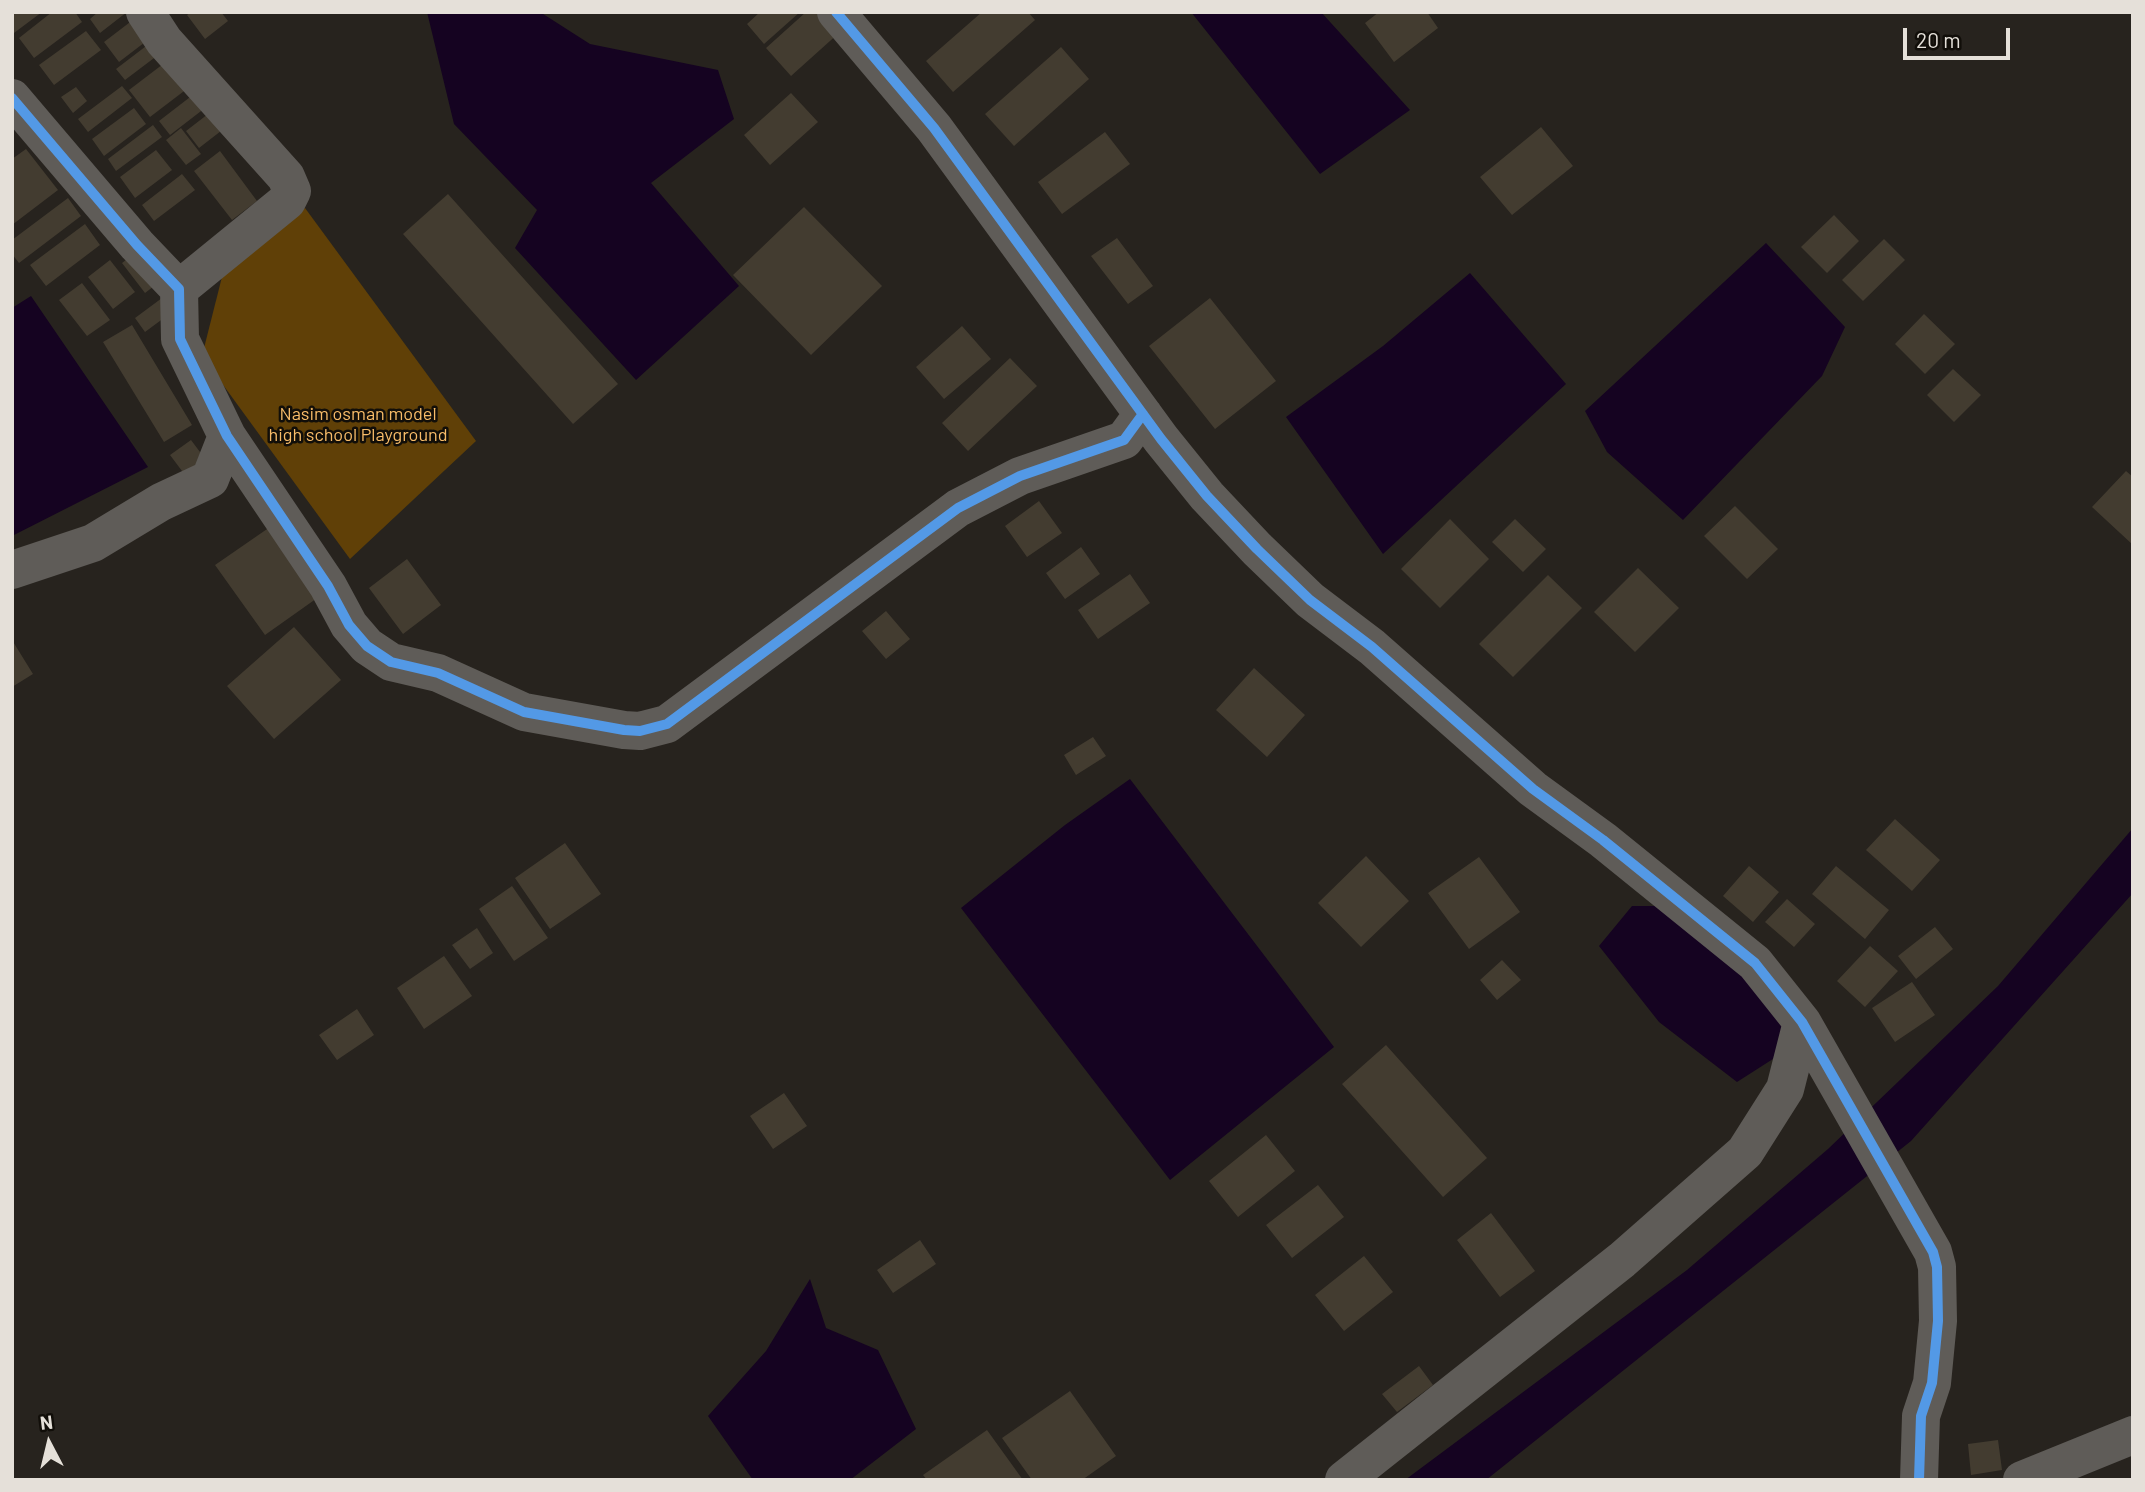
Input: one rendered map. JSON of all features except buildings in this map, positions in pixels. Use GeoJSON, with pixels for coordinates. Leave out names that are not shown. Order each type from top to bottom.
{"type":"FeatureCollection","features":[{"type":"Feature","properties":{"kind":"street"},"geometry":{"type":"LineString","coordinates":[[145,12],[164,41],[286,177],[292,191],[287,201],[179,289]]}},
{"type":"Feature","properties":{"kind":"street"},"geometry":{"type":"LineString","coordinates":[[836,12],[934,128],[1143,414],[1207,496],[1310,600],[1372,647],[1533,789],[1613,848],[1755,963],[1802,1022],[1840,1093],[1933,1252],[1939,1280],[1931,1382],[1922,1416],[1919,1480]]}},
{"type":"Feature","properties":{"kind":"street"},"geometry":{"type":"LineString","coordinates":[[12,98],[128,235],[179,289],[180,339],[228,436],[328,586],[349,625],[367,646],[391,662],[438,673],[524,712],[640,731],[667,724],[958,508],[1020,476],[1125,440],[1143,414]]}},
{"type":"Feature","properties":{"kind":"street"},"geometry":{"type":"LineString","coordinates":[[12,570],[93,543],[161,502],[210,479],[228,436]]}},
{"type":"Feature","properties":{"kind":"street"},"geometry":{"type":"LineString","coordinates":[[1344,1480],[1622,1260],[1745,1152],[1785,1089],[1802,1022]]}},
{"type":"Feature","properties":{"kind":"street"},"geometry":{"type":"LineString","coordinates":[[2022,1480],[2133,1435]]}},
{"type":"Feature","properties":{"kind":"green space","name":"Nasim osman model high school Playground"},"geometry":{"type":"Polygon","coordinates":[[[305,208],[476,441],[350,559],[202,356],[224,269],[305,208]]]}},
{"type":"Feature","properties":{"kind":"shaded area"},"geometry":{"type":"Polygon","coordinates":[[[427,12],[540,12],[590,44],[718,70],[734,119],[651,183],[739,286],[636,380],[515,248],[537,210],[454,124],[427,12]]]}},
{"type":"Feature","properties":{"kind":"shaded area"},"geometry":{"type":"Polygon","coordinates":[[[1191,12],[1321,12],[1410,110],[1320,174],[1191,12]]]}},
{"type":"Feature","properties":{"kind":"shaded area"},"geometry":{"type":"Polygon","coordinates":[[[1766,243],[1845,327],[1822,376],[1683,520],[1607,452],[1585,411],[1766,243]]]}},
{"type":"Feature","properties":{"kind":"shaded area"},"geometry":{"type":"Polygon","coordinates":[[[1470,273],[1566,384],[1383,554],[1286,417],[1383,346],[1470,273]]]}},
{"type":"Feature","properties":{"kind":"shaded area"},"geometry":{"type":"Polygon","coordinates":[[[31,296],[148,467],[12,536],[12,308],[31,296]]]}},
{"type":"Feature","properties":{"kind":"shaded area"},"geometry":{"type":"Polygon","coordinates":[[[1130,779],[1334,1047],[1170,1180],[961,908],[1065,825],[1130,779]]]}},
{"type":"Feature","properties":{"kind":"shaded area"},"geometry":{"type":"Polygon","coordinates":[[[2133,828],[2133,893],[1911,1141],[1486,1480],[1405,1480],[1687,1270],[1828,1149],[1998,986],[2133,828]]]}},
{"type":"Feature","properties":{"kind":"shaded area"},"geometry":{"type":"Polygon","coordinates":[[[1632,906],[1655,906],[1771,984],[1787,1050],[1737,1082],[1659,1022],[1599,946],[1632,906]]]}},
{"type":"Feature","properties":{"kind":"shaded area"},"geometry":{"type":"Polygon","coordinates":[[[810,1279],[826,1328],[878,1350],[916,1429],[850,1480],[753,1480],[708,1416],[766,1351],[810,1279]]]}},
{"type":"Feature","properties":{"kind":"cycle path"},"geometry":{"type":"LineString","coordinates":[[836,12],[934,128],[1161,439],[1207,496],[1257,549],[1310,600],[1372,647],[1533,789],[1603,840],[1755,963],[1802,1022],[1933,1252],[1937,1267],[1938,1321],[1932,1383],[1921,1416],[1919,1480]]}},
{"type":"Feature","properties":{"kind":"cycle path"},"geometry":{"type":"LineString","coordinates":[[12,98],[137,245],[179,289],[180,339],[227,436],[328,586],[349,625],[367,646],[391,662],[438,673],[524,712],[624,730],[640,731],[667,724],[958,508],[1020,476],[1124,440],[1143,414]]}}]}
